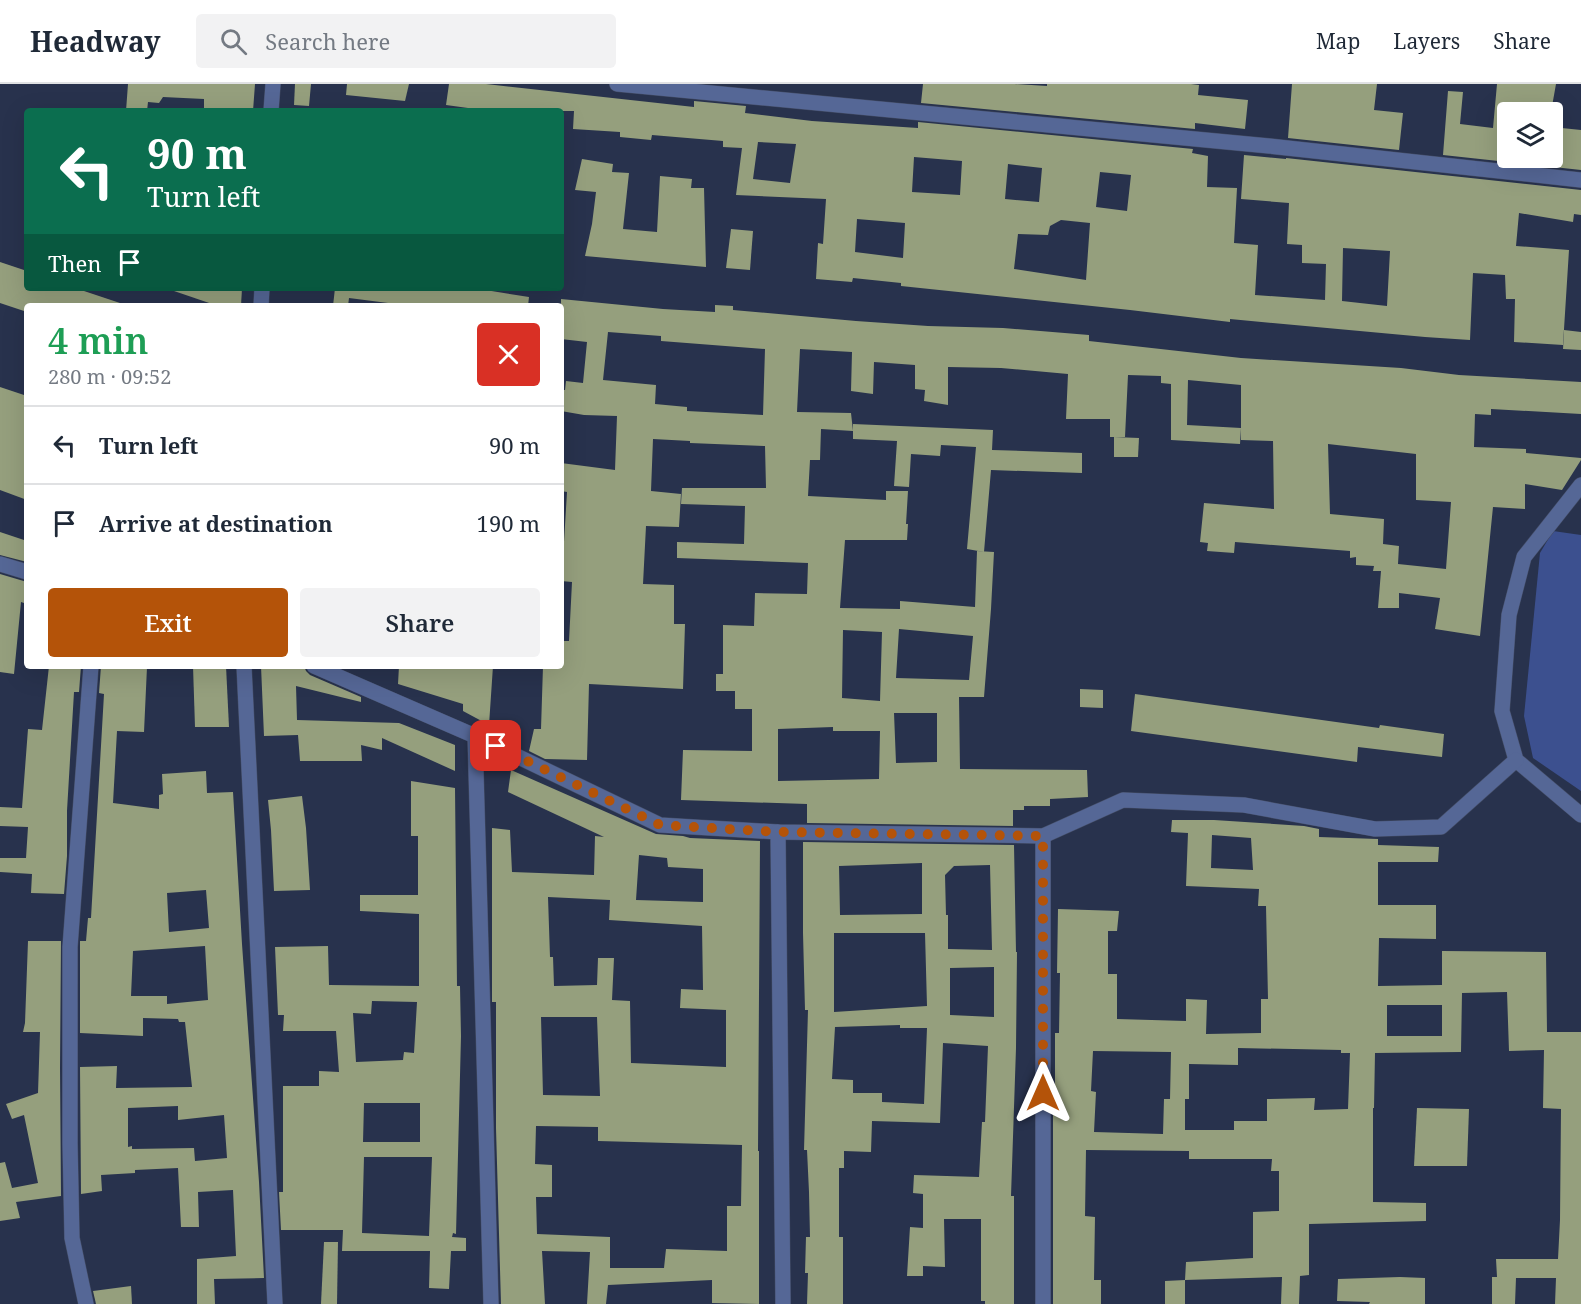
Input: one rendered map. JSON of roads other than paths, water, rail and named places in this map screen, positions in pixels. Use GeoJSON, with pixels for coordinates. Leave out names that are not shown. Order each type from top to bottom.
{"type":"FeatureCollection","features":[{"type":"Feature","properties":{"kind":"street"},"geometry":{"type":"LineString","coordinates":[[271,108],[273,84]]}},
{"type":"Feature","properties":{"kind":"street"},"geometry":{"type":"LineString","coordinates":[[617,84],[1258,145],[1581,180]]}},
{"type":"Feature","properties":{"kind":"street"},"geometry":{"type":"LineString","coordinates":[[1581,485],[1524,557],[1509,615],[1502,711],[1516,760],[1581,815]]}},
{"type":"Feature","properties":{"kind":"street"},"geometry":{"type":"LineString","coordinates":[[0,564],[24,571]]}},
{"type":"Feature","properties":{"kind":"street"},"geometry":{"type":"LineString","coordinates":[[86,1304],[72,1238],[70,947],[91,669]]}},
{"type":"Feature","properties":{"kind":"street"},"geometry":{"type":"LineString","coordinates":[[244,669],[275,1304]]}},
{"type":"Feature","properties":{"kind":"street"},"geometry":{"type":"LineString","coordinates":[[321,669],[475,736],[660,825],[778,832],[1043,836],[1123,800],[1244,805],[1375,829],[1441,827],[1516,760]]}},
{"type":"Feature","properties":{"kind":"street"},"geometry":{"type":"LineString","coordinates":[[475,736],[491,1304]]}},
{"type":"Feature","properties":{"kind":"street"},"geometry":{"type":"LineString","coordinates":[[778,832],[783,1304]]}},
{"type":"Feature","properties":{"kind":"street"},"geometry":{"type":"LineString","coordinates":[[1043,836],[1043,1304]]}}]}
